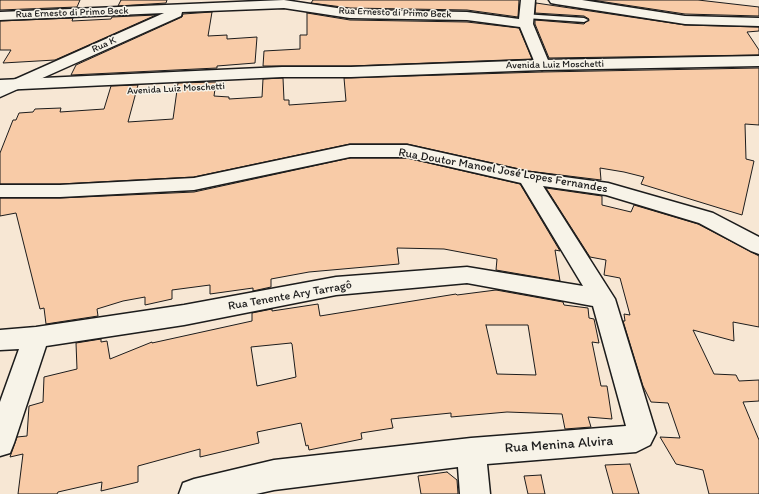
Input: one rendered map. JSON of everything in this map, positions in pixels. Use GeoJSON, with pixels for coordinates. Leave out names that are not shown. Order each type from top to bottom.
{"type":"FeatureCollection","features":[{"type":"Feature","properties":{"kind":"street","name":"Rua K"},"geometry":{"type":"LineString","coordinates":[[5,87],[188,8],[210,0]]}},
{"type":"Feature","properties":{"kind":"street"},"geometry":{"type":"LineString","coordinates":[[528,0],[526,20],[542,64]]}},
{"type":"Feature","properties":{"kind":"street"},"geometry":{"type":"LineString","coordinates":[[556,0],[685,20],[759,22]]}},
{"type":"Feature","properties":{"kind":"street","name":"Rua Ernesto di Primo Beck"},"geometry":{"type":"LineString","coordinates":[[0,16],[284,4],[350,14],[467,16],[526,20]]}},
{"type":"Feature","properties":{"kind":"street","name":"Avenida Luiz Moschetti"},"geometry":{"type":"LineString","coordinates":[[5,87],[282,72],[351,72],[542,64],[759,61]]}},
{"type":"Feature","properties":{"kind":"street","name":"Avenida Luiz Moschetti"},"geometry":{"type":"LineString","coordinates":[[0,100],[283,83],[351,72]]}},
{"type":"Feature","properties":{"kind":"street","name":"Rua Doutor Manoel José Lopes Fernandes"},"geometry":{"type":"LineString","coordinates":[[0,191],[60,191],[194,184],[350,151],[407,151],[528,178],[608,190],[706,218],[759,246]]}},
{"type":"Feature","properties":{"kind":"street","name":"Rua Menina Alvira"},"geometry":{"type":"LineString","coordinates":[[194,494],[274,475],[470,452],[636,439],[640,436],[642,433],[603,299],[528,178]]}},
{"type":"Feature","properties":{"kind":"street","name":"Rua Tenente Ary Tarragô"},"geometry":{"type":"LineString","coordinates":[[0,340],[36,337],[184,315],[336,286],[466,275],[603,299]]}},
{"type":"Feature","properties":{"kind":"street"},"geometry":{"type":"LineString","coordinates":[[0,443],[36,337]]}},
{"type":"Feature","properties":{"kind":"street"},"geometry":{"type":"LineString","coordinates":[[470,452],[474,494]]}},
{"type":"Feature","properties":{"kind":"lane"},"geometry":{"type":"LineString","coordinates":[[526,20],[584,20]]}},
{"type":"Feature","properties":{"kind":"building"},"geometry":{"type":"Polygon","coordinates":[[[0,0],[80,0],[77,7],[0,10],[0,0]]]}},
{"type":"Feature","properties":{"kind":"building"},"geometry":{"type":"Polygon","coordinates":[[[121,0],[167,0],[166,3],[118,6],[121,0]]]}},
{"type":"Feature","properties":{"kind":"building"},"geometry":{"type":"Polygon","coordinates":[[[313,0],[519,0],[518,17],[467,10],[350,8],[311,3],[313,0]]]}},
{"type":"Feature","properties":{"kind":"building"},"geometry":{"type":"Polygon","coordinates":[[[592,0],[698,0],[759,7],[759,16],[685,14],[592,0]]]}},
{"type":"Feature","properties":{"kind":"building"},"geometry":{"type":"Polygon","coordinates":[[[536,3],[685,25],[759,27],[759,31],[747,32],[759,50],[759,55],[549,58],[535,24],[535,20],[584,24],[589,19],[584,16],[535,13],[536,3]]]}},
{"type":"Feature","properties":{"kind":"building"},"geometry":{"type":"Polygon","coordinates":[[[212,12],[208,36],[227,35],[227,39],[257,37],[255,63],[217,66],[217,68],[71,75],[76,65],[182,17],[183,14],[212,12]]]}},
{"type":"Feature","properties":{"kind":"building"},"geometry":{"type":"Polygon","coordinates":[[[307,13],[350,20],[467,22],[519,28],[532,59],[351,66],[263,66],[264,51],[300,49],[300,35],[307,35],[307,13]]]}},
{"type":"Feature","properties":{"kind":"building"},"geometry":{"type":"Polygon","coordinates":[[[156,15],[55,60],[3,63],[11,50],[0,50],[0,21],[73,18],[72,21],[156,15]]]}},
{"type":"Feature","properties":{"kind":"building"},"geometry":{"type":"Polygon","coordinates":[[[759,68],[759,125],[745,124],[746,159],[754,161],[742,215],[641,184],[644,177],[624,172],[600,168],[601,180],[528,171],[407,144],[350,144],[194,177],[60,184],[0,184],[0,153],[13,120],[16,120],[19,113],[33,112],[35,109],[61,108],[60,112],[104,109],[111,86],[138,85],[128,122],[173,119],[178,83],[216,82],[214,96],[229,97],[229,99],[262,97],[263,79],[283,78],[284,100],[289,100],[289,105],[346,101],[344,78],[542,72],[759,68]]]}},
{"type":"Feature","properties":{"kind":"building"},"geometry":{"type":"Polygon","coordinates":[[[350,158],[407,158],[520,184],[560,251],[555,250],[560,281],[496,270],[497,259],[444,249],[397,248],[399,264],[309,272],[271,279],[271,287],[253,291],[253,288],[210,294],[210,285],[172,290],[172,299],[145,305],[145,297],[123,301],[97,309],[98,316],[46,324],[44,308],[40,309],[16,213],[0,216],[0,198],[60,198],[194,192],[350,158]]]}},
{"type":"Feature","properties":{"kind":"building"},"geometry":{"type":"Polygon","coordinates":[[[546,188],[602,196],[602,205],[631,212],[634,205],[698,224],[759,256],[759,327],[733,322],[734,341],[693,330],[714,374],[736,375],[739,381],[759,380],[759,401],[743,402],[759,440],[759,494],[709,494],[703,470],[676,464],[660,437],[680,438],[668,403],[651,402],[643,386],[623,321],[625,321],[624,314],[630,315],[620,278],[604,275],[606,260],[590,257],[546,188]]]}},
{"type":"Feature","properties":{"kind":"building"},"geometry":{"type":"Polygon","coordinates":[[[496,290],[563,302],[564,305],[588,308],[589,318],[594,319],[599,343],[592,342],[601,386],[607,386],[612,419],[588,417],[591,427],[565,429],[562,414],[507,412],[451,417],[451,413],[391,419],[393,428],[361,433],[362,439],[309,450],[308,445],[306,446],[301,423],[257,432],[259,443],[200,457],[200,449],[138,466],[138,482],[101,491],[102,482],[58,492],[57,494],[18,494],[23,454],[10,457],[17,437],[27,436],[29,406],[43,402],[44,377],[77,369],[76,343],[101,339],[101,342],[107,341],[110,359],[152,342],[252,321],[252,313],[272,309],[272,311],[318,304],[320,316],[496,290]],[[486,325],[497,374],[536,375],[528,325],[486,325]],[[291,343],[251,347],[257,386],[296,377],[291,343]]]}},
{"type":"Feature","properties":{"kind":"building"},"geometry":{"type":"Polygon","coordinates":[[[630,464],[639,494],[613,494],[605,465],[630,464]]]}},
{"type":"Feature","properties":{"kind":"building"},"geometry":{"type":"Polygon","coordinates":[[[447,472],[457,480],[458,494],[421,494],[418,476],[447,472]]]}},
{"type":"Feature","properties":{"kind":"building"},"geometry":{"type":"Polygon","coordinates":[[[541,475],[545,494],[528,494],[524,476],[541,475]]]}}]}
